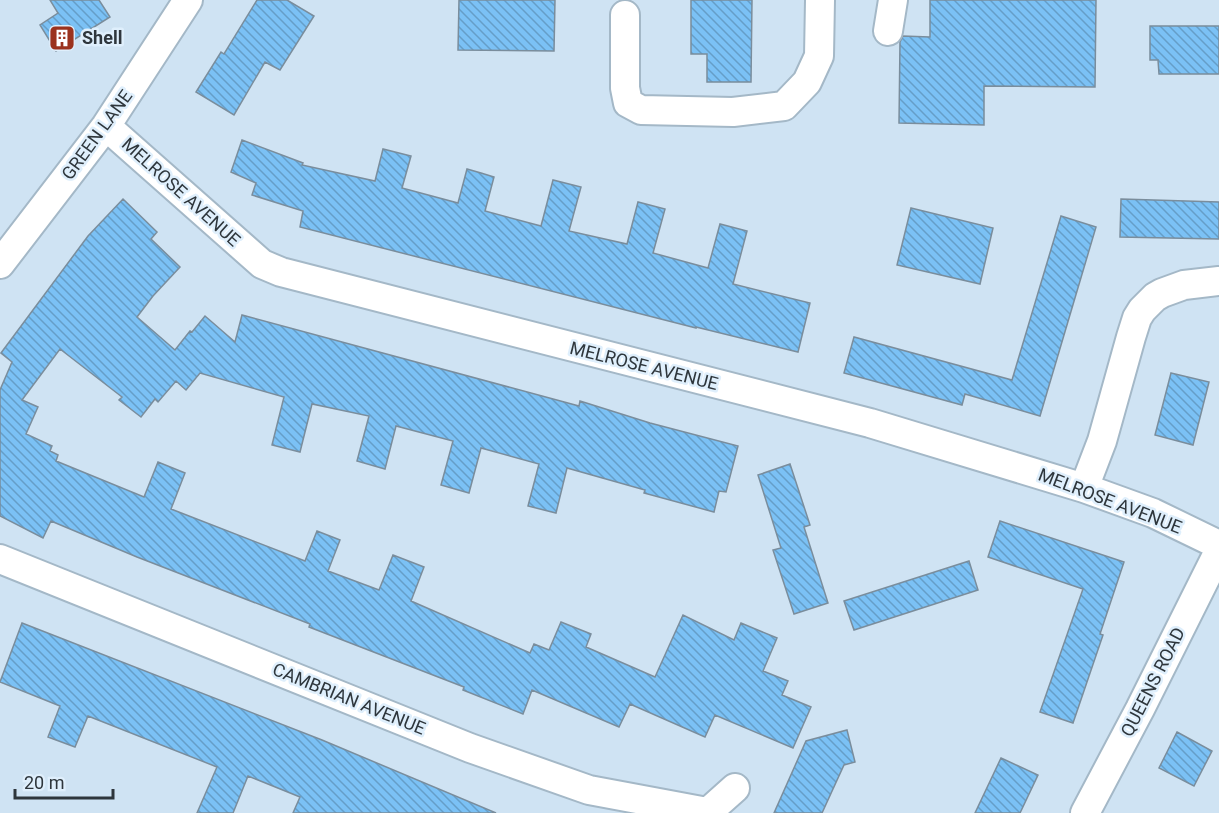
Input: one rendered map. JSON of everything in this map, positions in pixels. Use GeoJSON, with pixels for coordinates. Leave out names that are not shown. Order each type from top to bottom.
{"type":"FeatureCollection","features":[{"type":"Feature","properties":{"kind":"street","name":"GREEN LANE"},"geometry":{"type":"LineString","coordinates":[[0,264],[106,126],[188,0]]}},
{"type":"Feature","properties":{"kind":"street"},"geometry":{"type":"LineString","coordinates":[[625,15],[625,88],[628,103],[641,110],[733,112],[784,106],[807,82],[819,56],[820,0]]}},
{"type":"Feature","properties":{"kind":"street"},"geometry":{"type":"LineString","coordinates":[[888,31],[893,0]]}},
{"type":"Feature","properties":{"kind":"street","name":"MELROSE AVENUE"},"geometry":{"type":"LineString","coordinates":[[106,126],[262,264],[280,272],[870,423],[1084,488],[1153,513],[1219,545]]}},
{"type":"Feature","properties":{"kind":"street"},"geometry":{"type":"LineString","coordinates":[[1084,488],[1102,441],[1131,337],[1142,310],[1162,293],[1184,285],[1219,281]]}},
{"type":"Feature","properties":{"kind":"street","name":"QUEENS ROAD"},"geometry":{"type":"LineString","coordinates":[[1085,813],[1219,551]]}},
{"type":"Feature","properties":{"kind":"street","name":"CAMBRIAN AVENUE"},"geometry":{"type":"LineString","coordinates":[[0,559],[481,752],[589,790],[707,812],[735,788]]}},
{"type":"Feature","properties":{"kind":"building","name":"Shell"},"geometry":{"type":"Polygon","coordinates":[[[50,0],[99,0],[110,17],[56,51],[40,25],[58,13],[50,0]]]}},
{"type":"Feature","properties":{"kind":"building"},"geometry":{"type":"Polygon","coordinates":[[[257,0],[287,0],[314,16],[280,70],[265,62],[234,115],[196,92],[221,52],[224,54],[257,0]]]}},
{"type":"Feature","properties":{"kind":"building"},"geometry":{"type":"Polygon","coordinates":[[[459,0],[555,0],[554,51],[458,50],[459,0]]]}},
{"type":"Feature","properties":{"kind":"building"},"geometry":{"type":"Polygon","coordinates":[[[691,0],[752,0],[751,82],[707,82],[707,54],[691,54],[691,0]]]}},
{"type":"Feature","properties":{"kind":"building"},"geometry":{"type":"Polygon","coordinates":[[[930,0],[1096,0],[1095,87],[984,86],[984,125],[899,123],[900,42],[903,36],[930,37],[930,0]]]}},
{"type":"Feature","properties":{"kind":"building"},"geometry":{"type":"Polygon","coordinates":[[[1150,26],[1219,26],[1219,74],[1159,74],[1158,60],[1150,60],[1150,26]]]}},
{"type":"Feature","properties":{"kind":"building"},"geometry":{"type":"Polygon","coordinates":[[[242,140],[303,163],[302,165],[375,181],[383,149],[411,156],[402,188],[458,203],[467,169],[481,173],[494,177],[485,211],[541,226],[553,180],[581,187],[569,231],[627,244],[638,202],[665,209],[653,253],[708,268],[720,224],[747,231],[733,284],[810,303],[798,352],[300,227],[303,211],[252,195],[256,183],[231,172],[242,140]]]}},
{"type":"Feature","properties":{"kind":"building"},"geometry":{"type":"Polygon","coordinates":[[[123,199],[157,232],[151,239],[180,267],[137,317],[175,350],[205,316],[235,342],[242,315],[579,406],[580,401],[650,423],[738,446],[726,492],[719,491],[714,512],[644,493],[645,490],[567,468],[556,513],[528,506],[539,464],[481,448],[469,493],[441,485],[453,441],[396,426],[385,469],[357,461],[369,416],[312,404],[300,452],[272,445],[284,397],[200,373],[186,390],[176,381],[158,402],[155,399],[141,417],[119,400],[122,397],[60,349],[22,400],[38,407],[26,434],[52,446],[50,451],[58,455],[56,461],[144,497],[158,462],[185,473],[171,509],[305,561],[317,531],[340,540],[328,571],[379,590],[393,555],[424,567],[411,601],[530,653],[534,644],[549,650],[561,622],[591,634],[586,647],[655,677],[683,615],[734,640],[741,623],[777,638],[763,671],[788,681],[782,695],[811,707],[793,748],[715,715],[705,737],[630,704],[619,727],[532,690],[523,714],[463,690],[464,687],[309,627],[310,624],[51,521],[43,538],[0,516],[0,390],[12,362],[1,353],[88,236],[123,199]]]}},
{"type":"Feature","properties":{"kind":"building"},"geometry":{"type":"Polygon","coordinates":[[[1121,199],[1219,202],[1219,239],[1120,237],[1121,199]]]}},
{"type":"Feature","properties":{"kind":"building"},"geometry":{"type":"Polygon","coordinates":[[[911,208],[993,228],[980,284],[897,265],[911,208]]]}},
{"type":"Feature","properties":{"kind":"building"},"geometry":{"type":"Polygon","coordinates":[[[1061,216],[1096,227],[1040,416],[965,394],[962,405],[844,373],[854,337],[1012,380],[1061,216]]]}},
{"type":"Feature","properties":{"kind":"building"},"geometry":{"type":"Polygon","coordinates":[[[1171,373],[1209,382],[1193,445],[1155,435],[1171,373]]]}},
{"type":"Feature","properties":{"kind":"building"},"geometry":{"type":"Polygon","coordinates":[[[790,464],[810,525],[804,527],[828,603],[794,614],[773,550],[781,548],[758,475],[790,464]]]}},
{"type":"Feature","properties":{"kind":"building"},"geometry":{"type":"Polygon","coordinates":[[[1000,521],[1124,562],[1100,634],[1103,635],[1073,723],[1040,712],[1083,589],[988,557],[1000,521]]]}},
{"type":"Feature","properties":{"kind":"building"},"geometry":{"type":"Polygon","coordinates":[[[969,561],[978,590],[854,630],[844,601],[969,561]]]}},
{"type":"Feature","properties":{"kind":"building"},"geometry":{"type":"Polygon","coordinates":[[[22,623],[322,740],[496,813],[293,813],[300,797],[248,776],[233,813],[197,813],[217,767],[88,716],[75,747],[48,737],[60,706],[0,682],[22,623]]]}},
{"type":"Feature","properties":{"kind":"building"},"geometry":{"type":"Polygon","coordinates":[[[847,730],[855,762],[844,765],[822,813],[774,813],[806,741],[847,730]]]}},
{"type":"Feature","properties":{"kind":"building"},"geometry":{"type":"Polygon","coordinates":[[[1177,732],[1212,751],[1194,786],[1159,768],[1177,732]]]}},
{"type":"Feature","properties":{"kind":"building"},"geometry":{"type":"Polygon","coordinates":[[[1001,758],[1038,775],[1020,813],[975,813],[1001,758]]]}},
{"type":"Feature","properties":{"kind":"place","name":"Shell"},"geometry":{"type":"Point","coordinates":[62,38]}}]}
